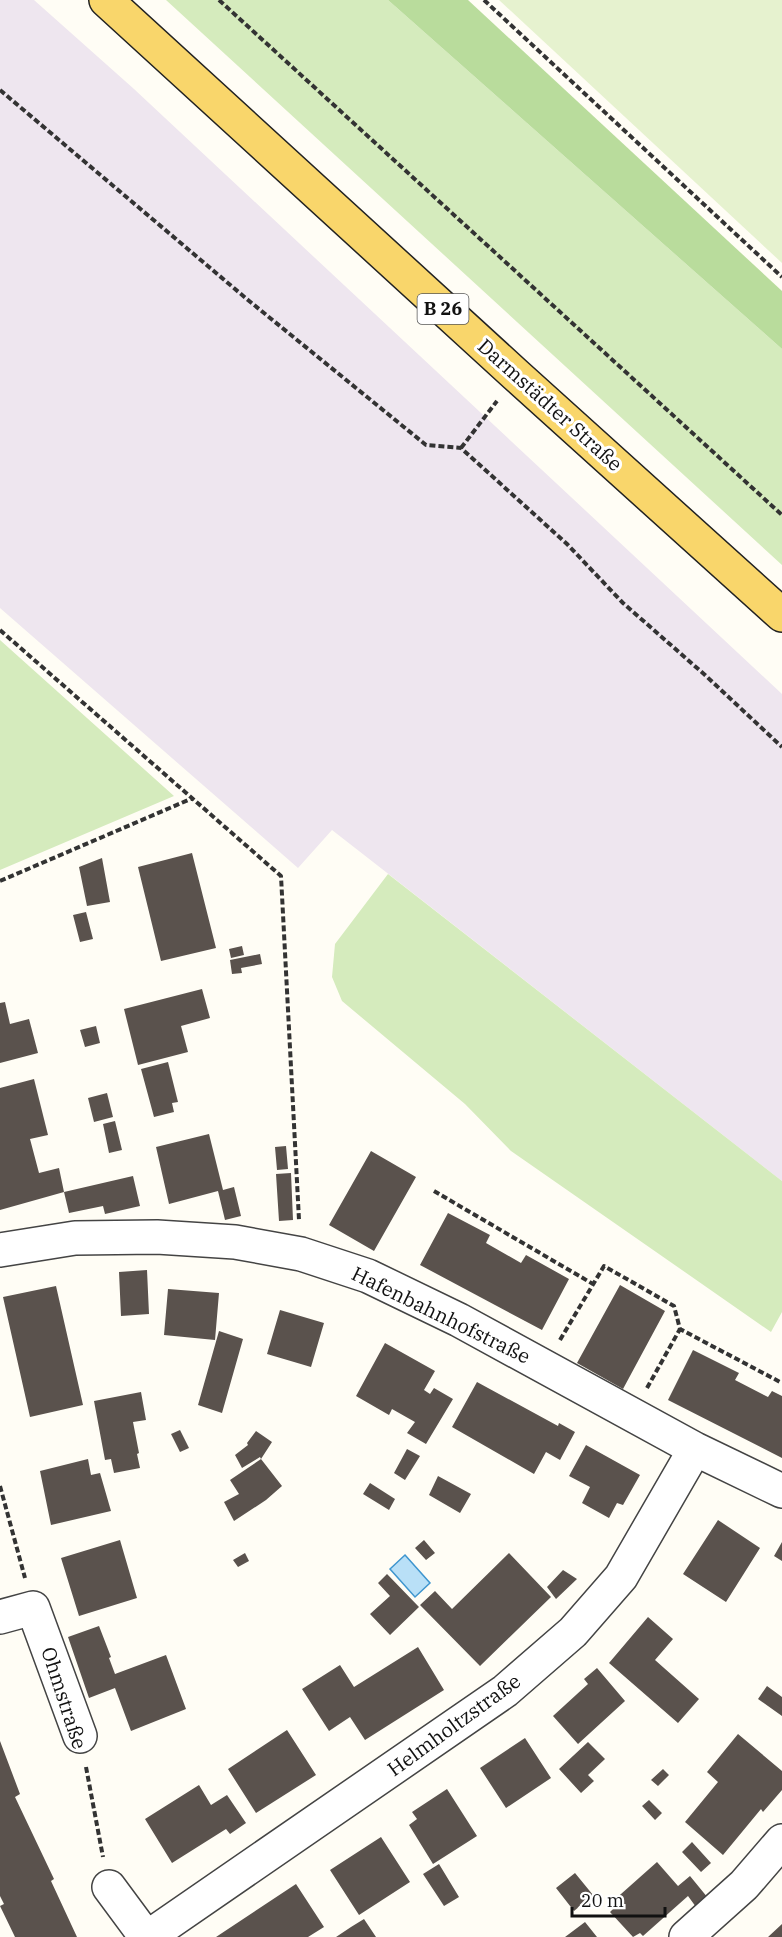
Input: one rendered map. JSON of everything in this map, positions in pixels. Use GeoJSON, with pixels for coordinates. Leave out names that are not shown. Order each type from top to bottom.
{"type":"FeatureCollection","features":[{"type":"Feature","properties":{"kind":"main road","name":"Darmstädter Straße"},"geometry":{"type":"LineString","coordinates":[[106,0],[782,615]]}},
{"type":"Feature","properties":{"kind":"street","name":"Hafenbahnhofstraße"},"geometry":{"type":"LineString","coordinates":[[0,1250],[75,1238],[157,1238],[235,1242],[301,1254],[375,1279],[459,1320],[695,1449],[782,1491]]}},
{"type":"Feature","properties":{"kind":"street","name":"Helmholtzstraße"},"geometry":{"type":"LineString","coordinates":[[147,1937],[505,1691],[573,1632],[621,1577],[695,1449]]}},
{"type":"Feature","properties":{"kind":"street"},"geometry":{"type":"LineString","coordinates":[[0,1617],[33,1608]]}},
{"type":"Feature","properties":{"kind":"street","name":"Ohmstraße"},"geometry":{"type":"LineString","coordinates":[[33,1608],[80,1736]]}},
{"type":"Feature","properties":{"kind":"street"},"geometry":{"type":"LineString","coordinates":[[686,1937],[744,1884],[782,1841]]}},
{"type":"Feature","properties":{"kind":"street"},"geometry":{"type":"LineString","coordinates":[[109,1887],[147,1937]]}},
{"type":"Feature","properties":{"kind":"path"},"geometry":{"type":"LineString","coordinates":[[219,0],[782,515]]}},
{"type":"Feature","properties":{"kind":"path"},"geometry":{"type":"LineString","coordinates":[[484,0],[782,277]]}},
{"type":"Feature","properties":{"kind":"path"},"geometry":{"type":"LineString","coordinates":[[0,90],[240,293],[426,445],[461,448],[567,544],[623,603],[782,747]]}},
{"type":"Feature","properties":{"kind":"path"},"geometry":{"type":"LineString","coordinates":[[461,448],[516,375]]}},
{"type":"Feature","properties":{"kind":"path"},"geometry":{"type":"LineString","coordinates":[[0,630],[281,876],[301,1254]]}},
{"type":"Feature","properties":{"kind":"path"},"geometry":{"type":"LineString","coordinates":[[0,881],[193,798]]}},
{"type":"Feature","properties":{"kind":"path"},"geometry":{"type":"LineString","coordinates":[[434,1191],[593,1284]]}},
{"type":"Feature","properties":{"kind":"path"},"geometry":{"type":"LineString","coordinates":[[544,1366],[604,1266],[674,1306],[680,1329],[632,1414]]}},
{"type":"Feature","properties":{"kind":"path"},"geometry":{"type":"LineString","coordinates":[[680,1329],[782,1383]]}},
{"type":"Feature","properties":{"kind":"path"},"geometry":{"type":"LineString","coordinates":[[0,1486],[33,1608]]}},
{"type":"Feature","properties":{"kind":"path","name":"Ohmstraße"},"geometry":{"type":"LineString","coordinates":[[80,1736],[109,1887]]}},
{"type":"Feature","properties":{"kind":"shaded area"},"geometry":{"type":"Polygon","coordinates":[[[0,0],[34,0],[134,89],[782,694],[782,1181],[332,830],[298,868],[0,608],[0,0]]]}},
{"type":"Feature","properties":{"kind":"green space"},"geometry":{"type":"Polygon","coordinates":[[[166,0],[388,0],[782,349],[782,565],[166,0]]]}},
{"type":"Feature","properties":{"kind":"green space"},"geometry":{"type":"Polygon","coordinates":[[[388,0],[468,0],[782,291],[782,349],[388,0]]]}},
{"type":"Feature","properties":{"kind":"green space"},"geometry":{"type":"Polygon","coordinates":[[[499,0],[782,0],[782,263],[499,0]]]}},
{"type":"Feature","properties":{"kind":"green space"},"geometry":{"type":"Polygon","coordinates":[[[0,640],[174,796],[0,870],[0,640]]]}},
{"type":"Feature","properties":{"kind":"green space"},"geometry":{"type":"Polygon","coordinates":[[[388,874],[782,1181],[782,1312],[771,1332],[511,1151],[465,1104],[342,1001],[332,977],[335,944],[388,874]]]}},
{"type":"Feature","properties":{"kind":"water"},"geometry":{"type":"Polygon","coordinates":[[[405,1555],[430,1583],[415,1597],[390,1569],[405,1555]]]}},
{"type":"Feature","properties":{"kind":"building"},"geometry":{"type":"Polygon","coordinates":[[[192,853],[216,948],[161,961],[138,867],[192,853]]]}},
{"type":"Feature","properties":{"kind":"building"},"geometry":{"type":"Polygon","coordinates":[[[102,858],[110,902],[87,906],[79,867],[102,858]]]}},
{"type":"Feature","properties":{"kind":"building"},"geometry":{"type":"Polygon","coordinates":[[[86,912],[93,939],[80,942],[73,915],[86,912]]]}},
{"type":"Feature","properties":{"kind":"building"},"geometry":{"type":"Polygon","coordinates":[[[242,946],[244,955],[231,958],[229,949],[242,946]]]}},
{"type":"Feature","properties":{"kind":"building"},"geometry":{"type":"Polygon","coordinates":[[[260,954],[262,964],[241,968],[242,973],[232,974],[230,960],[260,954]]]}},
{"type":"Feature","properties":{"kind":"building"},"geometry":{"type":"Polygon","coordinates":[[[202,989],[210,1018],[181,1026],[188,1052],[138,1065],[124,1009],[202,989]]]}},
{"type":"Feature","properties":{"kind":"building"},"geometry":{"type":"Polygon","coordinates":[[[5,1002],[10,1024],[29,1019],[38,1053],[0,1063],[0,1003],[5,1002]]]}},
{"type":"Feature","properties":{"kind":"building"},"geometry":{"type":"Polygon","coordinates":[[[96,1026],[100,1043],[85,1047],[80,1030],[96,1026]]]}},
{"type":"Feature","properties":{"kind":"building"},"geometry":{"type":"Polygon","coordinates":[[[168,1062],[178,1102],[172,1103],[174,1112],[154,1117],[141,1069],[168,1062]]]}},
{"type":"Feature","properties":{"kind":"building"},"geometry":{"type":"Polygon","coordinates":[[[34,1079],[48,1135],[30,1139],[39,1173],[59,1168],[64,1192],[0,1210],[0,1088],[34,1079]]]}},
{"type":"Feature","properties":{"kind":"building"},"geometry":{"type":"Polygon","coordinates":[[[107,1093],[113,1117],[94,1122],[88,1098],[107,1093]]]}},
{"type":"Feature","properties":{"kind":"building"},"geometry":{"type":"Polygon","coordinates":[[[115,1121],[122,1150],[109,1153],[103,1124],[115,1121]]]}},
{"type":"Feature","properties":{"kind":"building"},"geometry":{"type":"Polygon","coordinates":[[[209,1134],[223,1190],[234,1187],[241,1216],[225,1220],[218,1191],[169,1204],[156,1147],[209,1134]]]}},
{"type":"Feature","properties":{"kind":"building"},"geometry":{"type":"Polygon","coordinates":[[[286,1146],[288,1169],[277,1170],[275,1147],[286,1146]]]}},
{"type":"Feature","properties":{"kind":"building"},"geometry":{"type":"Polygon","coordinates":[[[371,1151],[416,1177],[374,1251],[329,1225],[371,1151]]]}},
{"type":"Feature","properties":{"kind":"building"},"geometry":{"type":"Polygon","coordinates":[[[291,1173],[293,1220],[279,1221],[276,1174],[291,1173]]]}},
{"type":"Feature","properties":{"kind":"building"},"geometry":{"type":"Polygon","coordinates":[[[133,1176],[140,1206],[105,1214],[103,1206],[69,1213],[64,1192],[133,1176]]]}},
{"type":"Feature","properties":{"kind":"building"},"geometry":{"type":"Polygon","coordinates":[[[448,1213],[490,1235],[486,1243],[521,1263],[526,1255],[569,1279],[542,1330],[420,1265],[448,1213]]]}},
{"type":"Feature","properties":{"kind":"building"},"geometry":{"type":"Polygon","coordinates":[[[147,1270],[149,1314],[121,1316],[119,1272],[147,1270]]]}},
{"type":"Feature","properties":{"kind":"building"},"geometry":{"type":"Polygon","coordinates":[[[620,1285],[665,1311],[623,1389],[577,1363],[620,1285]]]}},
{"type":"Feature","properties":{"kind":"building"},"geometry":{"type":"Polygon","coordinates":[[[56,1286],[83,1405],[30,1417],[3,1297],[56,1286]]]}},
{"type":"Feature","properties":{"kind":"building"},"geometry":{"type":"Polygon","coordinates":[[[168,1289],[219,1293],[215,1340],[164,1335],[168,1289]]]}},
{"type":"Feature","properties":{"kind":"building"},"geometry":{"type":"Polygon","coordinates":[[[280,1310],[324,1323],[311,1367],[267,1354],[280,1310]]]}},
{"type":"Feature","properties":{"kind":"building"},"geometry":{"type":"Polygon","coordinates":[[[219,1331],[243,1339],[222,1413],[198,1405],[219,1331]]]}},
{"type":"Feature","properties":{"kind":"building"},"geometry":{"type":"Polygon","coordinates":[[[385,1343],[435,1371],[424,1390],[430,1394],[434,1388],[453,1399],[426,1444],[407,1433],[415,1422],[392,1409],[389,1415],[356,1396],[385,1343]]]}},
{"type":"Feature","properties":{"kind":"building"},"geometry":{"type":"Polygon","coordinates":[[[693,1350],[739,1373],[735,1380],[768,1397],[772,1391],[782,1396],[782,1458],[668,1400],[693,1350]]]}},
{"type":"Feature","properties":{"kind":"building"},"geometry":{"type":"Polygon","coordinates":[[[477,1382],[558,1426],[559,1423],[575,1432],[560,1460],[546,1452],[534,1474],[452,1427],[477,1382]]]}},
{"type":"Feature","properties":{"kind":"building"},"geometry":{"type":"Polygon","coordinates":[[[141,1392],[146,1420],[133,1422],[140,1468],[114,1473],[111,1459],[105,1460],[94,1401],[141,1392]]]}},
{"type":"Feature","properties":{"kind":"building"},"geometry":{"type":"Polygon","coordinates":[[[180,1430],[189,1448],[180,1452],[171,1434],[180,1430]]]}},
{"type":"Feature","properties":{"kind":"building"},"geometry":{"type":"Polygon","coordinates":[[[256,1431],[272,1442],[261,1459],[260,1457],[242,1468],[235,1455],[248,1445],[247,1443],[256,1431]]]}},
{"type":"Feature","properties":{"kind":"building"},"geometry":{"type":"Polygon","coordinates":[[[586,1445],[640,1475],[623,1505],[617,1503],[609,1518],[582,1503],[590,1487],[569,1476],[586,1445]]]}},
{"type":"Feature","properties":{"kind":"building"},"geometry":{"type":"Polygon","coordinates":[[[407,1449],[420,1456],[405,1480],[394,1473],[407,1449]]]}},
{"type":"Feature","properties":{"kind":"building"},"geometry":{"type":"Polygon","coordinates":[[[88,1459],[91,1475],[100,1473],[111,1511],[51,1525],[40,1471],[88,1459]]]}},
{"type":"Feature","properties":{"kind":"building"},"geometry":{"type":"Polygon","coordinates":[[[261,1459],[282,1486],[266,1500],[234,1521],[224,1502],[239,1494],[230,1480],[261,1459]]]}},
{"type":"Feature","properties":{"kind":"building"},"geometry":{"type":"Polygon","coordinates":[[[438,1476],[471,1494],[460,1513],[429,1495],[438,1476]]]}},
{"type":"Feature","properties":{"kind":"building"},"geometry":{"type":"Polygon","coordinates":[[[370,1483],[395,1499],[389,1510],[363,1494],[370,1483]]]}},
{"type":"Feature","properties":{"kind":"building"},"geometry":{"type":"Polygon","coordinates":[[[718,1520],[760,1548],[726,1602],[683,1574],[718,1520]]]}},
{"type":"Feature","properties":{"kind":"building"},"geometry":{"type":"Polygon","coordinates":[[[120,1540],[137,1598],[79,1616],[61,1558],[120,1540]]]}},
{"type":"Feature","properties":{"kind":"building"},"geometry":{"type":"Polygon","coordinates":[[[424,1540],[435,1553],[426,1560],[415,1548],[424,1540]]]}},
{"type":"Feature","properties":{"kind":"building"},"geometry":{"type":"Polygon","coordinates":[[[782,1542],[782,1561],[774,1556],[782,1542]]]}},
{"type":"Feature","properties":{"kind":"building"},"geometry":{"type":"Polygon","coordinates":[[[245,1553],[249,1561],[238,1567],[233,1560],[245,1553]]]}},
{"type":"Feature","properties":{"kind":"building"},"geometry":{"type":"Polygon","coordinates":[[[509,1553],[551,1597],[480,1666],[420,1605],[435,1591],[452,1609],[509,1553]]]}},
{"type":"Feature","properties":{"kind":"building"},"geometry":{"type":"Polygon","coordinates":[[[563,1570],[577,1579],[556,1599],[547,1587],[563,1570]]]}},
{"type":"Feature","properties":{"kind":"building"},"geometry":{"type":"Polygon","coordinates":[[[387,1574],[419,1607],[390,1635],[370,1614],[390,1596],[378,1583],[387,1574]]]}},
{"type":"Feature","properties":{"kind":"building"},"geometry":{"type":"Polygon","coordinates":[[[648,1617],[673,1639],[655,1660],[699,1699],[678,1723],[609,1663],[648,1617]]]}},
{"type":"Feature","properties":{"kind":"building"},"geometry":{"type":"Polygon","coordinates":[[[99,1626],[115,1674],[166,1655],[186,1709],[131,1731],[115,1688],[89,1698],[68,1637],[99,1626]]]}},
{"type":"Feature","properties":{"kind":"building"},"geometry":{"type":"Polygon","coordinates":[[[418,1647],[444,1690],[365,1740],[350,1717],[329,1731],[302,1689],[340,1665],[354,1687],[418,1647]]]}},
{"type":"Feature","properties":{"kind":"building"},"geometry":{"type":"Polygon","coordinates":[[[597,1668],[625,1701],[578,1744],[553,1716],[588,1684],[584,1679],[597,1668]]]}},
{"type":"Feature","properties":{"kind":"building"},"geometry":{"type":"Polygon","coordinates":[[[767,1686],[782,1697],[782,1716],[758,1699],[767,1686]]]}},
{"type":"Feature","properties":{"kind":"building"},"geometry":{"type":"Polygon","coordinates":[[[287,1730],[316,1775],[256,1813],[228,1769],[287,1730]]]}},
{"type":"Feature","properties":{"kind":"building"},"geometry":{"type":"Polygon","coordinates":[[[738,1734],[782,1771],[782,1790],[763,1812],[761,1809],[723,1855],[685,1822],[718,1782],[707,1772],[738,1734]]]}},
{"type":"Feature","properties":{"kind":"building"},"geometry":{"type":"Polygon","coordinates":[[[525,1738],[551,1778],[506,1808],[480,1768],[525,1738]]]}},
{"type":"Feature","properties":{"kind":"building"},"geometry":{"type":"Polygon","coordinates":[[[0,1741],[20,1794],[15,1797],[54,1879],[51,1881],[77,1937],[15,1937],[0,1906],[4,1904],[0,1896],[0,1741]]]}},
{"type":"Feature","properties":{"kind":"building"},"geometry":{"type":"Polygon","coordinates":[[[588,1742],[605,1759],[588,1775],[594,1781],[581,1793],[559,1769],[588,1742]]]}},
{"type":"Feature","properties":{"kind":"building"},"geometry":{"type":"Polygon","coordinates":[[[663,1769],[669,1775],[658,1786],[651,1780],[663,1769]]]}},
{"type":"Feature","properties":{"kind":"building"},"geometry":{"type":"Polygon","coordinates":[[[199,1785],[211,1805],[227,1795],[246,1823],[230,1834],[226,1829],[172,1863],[145,1819],[199,1785]]]}},
{"type":"Feature","properties":{"kind":"building"},"geometry":{"type":"Polygon","coordinates":[[[447,1789],[477,1836],[433,1864],[409,1825],[417,1819],[412,1812],[447,1789]]]}},
{"type":"Feature","properties":{"kind":"building"},"geometry":{"type":"Polygon","coordinates":[[[649,1800],[662,1813],[655,1820],[642,1806],[649,1800]]]}},
{"type":"Feature","properties":{"kind":"building"},"geometry":{"type":"Polygon","coordinates":[[[381,1837],[410,1882],[359,1915],[330,1870],[381,1837]]]}},
{"type":"Feature","properties":{"kind":"building"},"geometry":{"type":"Polygon","coordinates":[[[692,1842],[711,1863],[701,1872],[682,1852],[692,1842]]]}},
{"type":"Feature","properties":{"kind":"building"},"geometry":{"type":"Polygon","coordinates":[[[657,1862],[678,1886],[690,1876],[708,1898],[696,1907],[688,1896],[643,1936],[640,1933],[633,1937],[610,1912],[616,1906],[612,1902],[657,1862]]]}},
{"type":"Feature","properties":{"kind":"building"},"geometry":{"type":"Polygon","coordinates":[[[439,1864],[459,1897],[444,1906],[423,1874],[439,1864]]]}},
{"type":"Feature","properties":{"kind":"building"},"geometry":{"type":"Polygon","coordinates":[[[575,1873],[593,1895],[574,1911],[556,1888],[575,1873]]]}},
{"type":"Feature","properties":{"kind":"building"},"geometry":{"type":"Polygon","coordinates":[[[296,1884],[324,1927],[308,1937],[216,1937],[296,1884]]]}},
{"type":"Feature","properties":{"kind":"building"},"geometry":{"type":"Polygon","coordinates":[[[364,1919],[376,1937],[336,1937],[351,1927],[364,1919]]]}},
{"type":"Feature","properties":{"kind":"building"},"geometry":{"type":"Polygon","coordinates":[[[585,1922],[597,1937],[565,1937],[585,1922]]]}},
{"type":"Feature","properties":{"kind":"building"},"geometry":{"type":"Polygon","coordinates":[[[782,1924],[782,1937],[768,1937],[782,1924]]]}}]}
